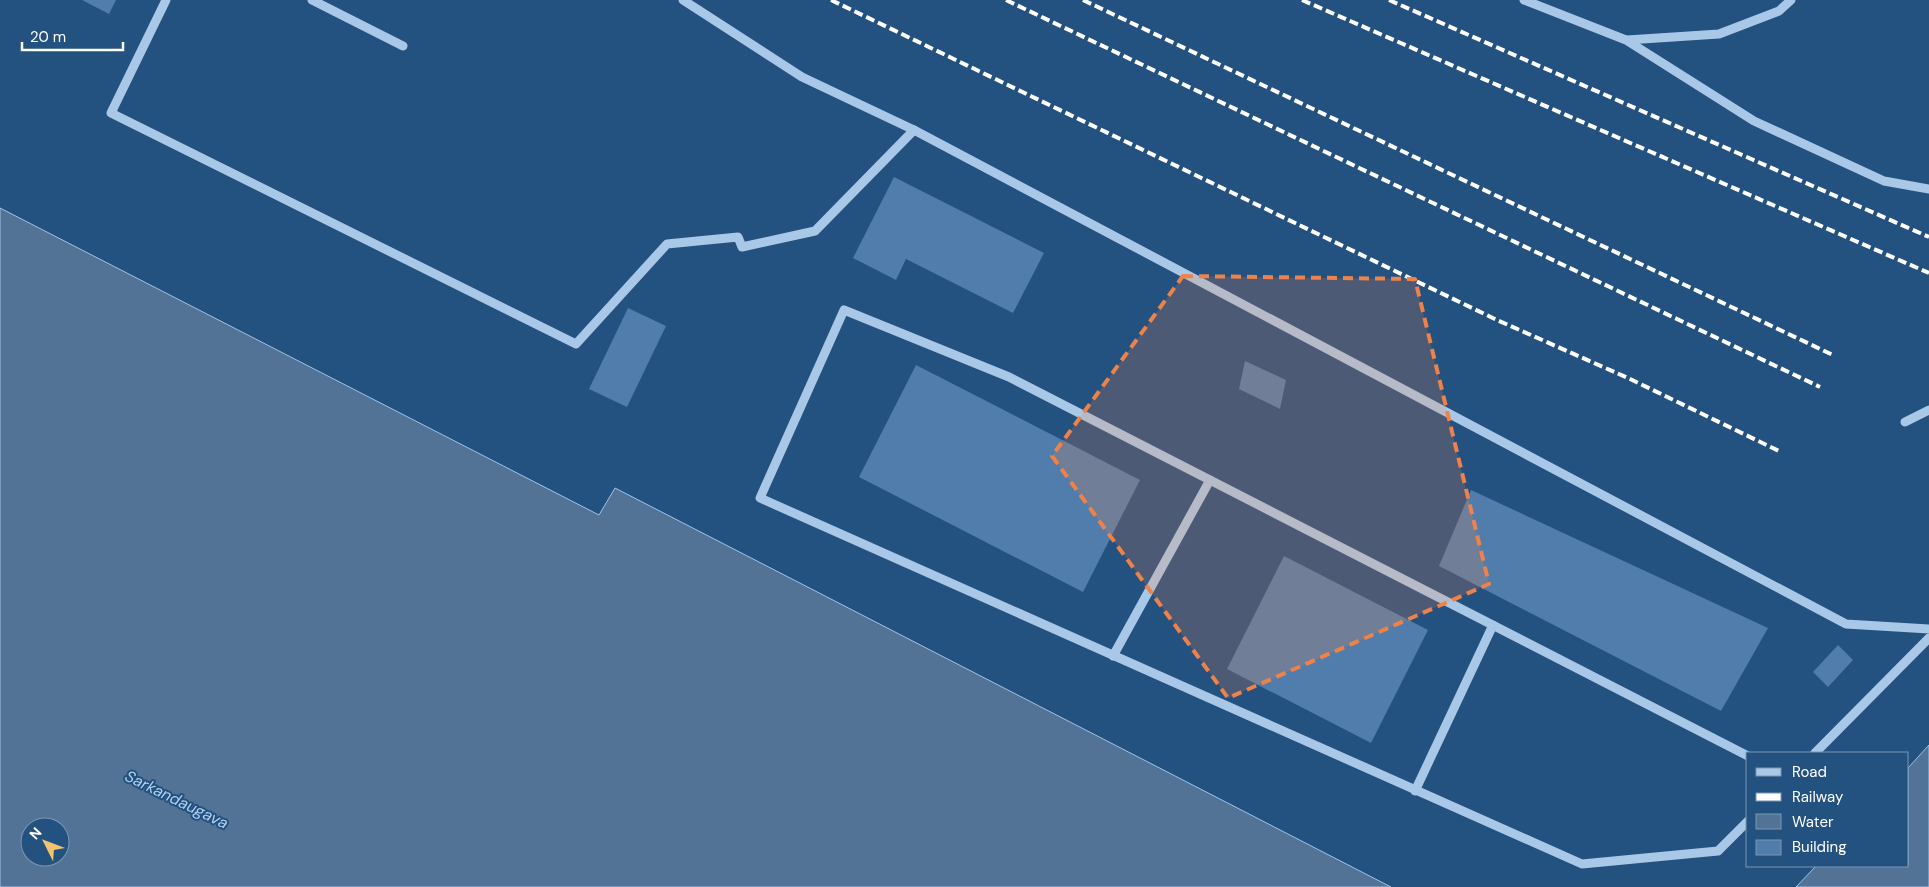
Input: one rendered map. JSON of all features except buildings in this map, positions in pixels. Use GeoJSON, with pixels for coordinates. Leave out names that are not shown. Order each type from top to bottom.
{"type":"FeatureCollection","features":[{"type":"Feature","properties":{"kind":"street"},"geometry":{"type":"LineString","coordinates":[[166,0],[111,113],[576,344],[667,244],[738,237],[742,247],[815,231],[914,130]]}},
{"type":"Feature","properties":{"kind":"street"},"geometry":{"type":"LineString","coordinates":[[312,0],[403,46]]}},
{"type":"Feature","properties":{"kind":"street"},"geometry":{"type":"LineString","coordinates":[[684,0],[802,77],[914,130],[1846,624],[1929,629]]}},
{"type":"Feature","properties":{"kind":"street"},"geometry":{"type":"LineString","coordinates":[[1524,0],[1626,40],[1754,121],[1884,180],[1929,190]]}},
{"type":"Feature","properties":{"kind":"street"},"geometry":{"type":"LineString","coordinates":[[1626,40],[1719,34],[1779,11],[1791,0]]}},
{"type":"Feature","properties":{"kind":"street"},"geometry":{"type":"LineString","coordinates":[[1746,755],[1009,377],[844,310],[760,498],[1582,864],[1718,851],[1746,823]]}},
{"type":"Feature","properties":{"kind":"street"},"geometry":{"type":"LineString","coordinates":[[1906,422],[1929,410]]}},
{"type":"Feature","properties":{"kind":"street"},"geometry":{"type":"LineString","coordinates":[[1113,656],[1210,480]]}},
{"type":"Feature","properties":{"kind":"street"},"geometry":{"type":"LineString","coordinates":[[1415,791],[1493,625]]}},
{"type":"Feature","properties":{"kind":"street"},"geometry":{"type":"LineString","coordinates":[[1816,752],[1929,638]]}},
{"type":"Feature","properties":{"kind":"highlighted area"},"geometry":{"type":"Polygon","coordinates":[[[1183,276],[1415,279],[1489,584],[1228,698],[1052,456],[1183,276]]]}},
{"type":"Feature","properties":{"kind":"water","name":"Sarkandaugava"},"geometry":{"type":"Polygon","coordinates":[[[0,208],[599,515],[615,488],[1391,887],[0,887],[0,208]]]}},
{"type":"Feature","properties":{"kind":"water"},"geometry":{"type":"Polygon","coordinates":[[[1929,745],[1929,887],[1796,887],[1815,867],[1909,867],[1909,767],[1929,745]]]}},
{"type":"Feature","properties":{"kind":"railway"},"geometry":{"type":"LineString","coordinates":[[831,0],[1497,320],[1628,378],[1781,452]]}},
{"type":"Feature","properties":{"kind":"railway"},"geometry":{"type":"LineString","coordinates":[[1006,0],[1820,387]]}},
{"type":"Feature","properties":{"kind":"railway"},"geometry":{"type":"LineString","coordinates":[[1083,0],[1835,356]]}},
{"type":"Feature","properties":{"kind":"railway"},"geometry":{"type":"LineString","coordinates":[[1302,0],[1929,273]]}},
{"type":"Feature","properties":{"kind":"railway"},"geometry":{"type":"LineString","coordinates":[[1389,0],[1929,237]]}}]}
